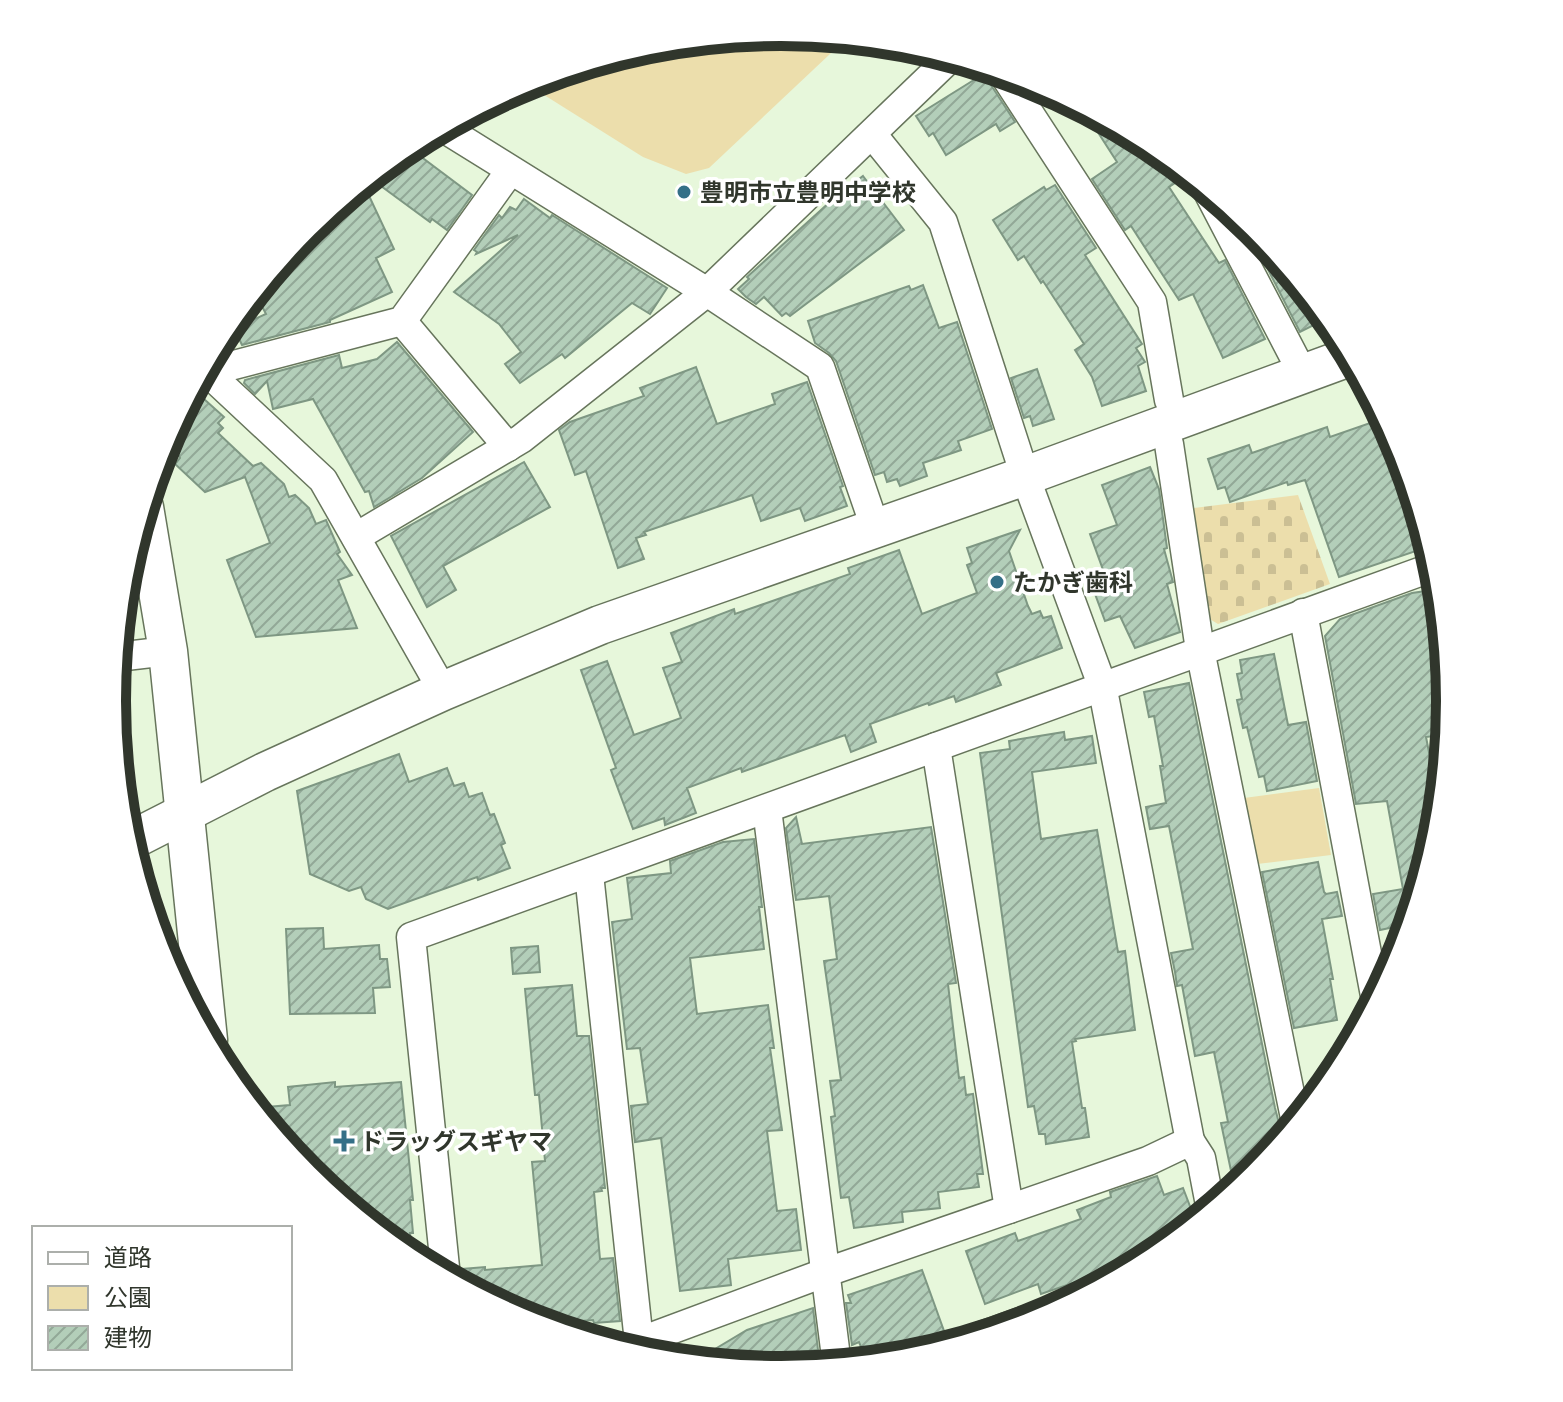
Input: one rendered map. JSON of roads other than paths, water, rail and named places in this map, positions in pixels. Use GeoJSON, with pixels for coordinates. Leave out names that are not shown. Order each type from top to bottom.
{"type":"FeatureCollection","features":[{"type":"Feature","properties":{"kind":"street"},"geometry":{"type":"LineString","coordinates":[[356,537],[508,447],[707,292],[942,66]]}},
{"type":"Feature","properties":{"kind":"street"},"geometry":{"type":"LineString","coordinates":[[1013,89],[1152,302],[1169,400]]}},
{"type":"Feature","properties":{"kind":"street"},"geometry":{"type":"LineString","coordinates":[[453,134],[707,292],[820,367],[875,527]]}},
{"type":"Feature","properties":{"kind":"street"},"geometry":{"type":"LineString","coordinates":[[872,134],[943,222],[1025,476],[1102,685],[1190,1141],[1201,1158],[1208,1197]]}},
{"type":"Feature","properties":{"kind":"street"},"geometry":{"type":"LineString","coordinates":[[217,368],[402,321],[510,171]]}},
{"type":"Feature","properties":{"kind":"street"},"geometry":{"type":"LineString","coordinates":[[1220,216],[1303,374]]}},
{"type":"Feature","properties":{"kind":"street"},"geometry":{"type":"LineString","coordinates":[[402,321],[508,447]]}},
{"type":"Feature","properties":{"kind":"street"},"geometry":{"type":"LineString","coordinates":[[141,835],[443,691],[600,625],[1025,476],[1340,360]]}},
{"type":"Feature","properties":{"kind":"street"},"geometry":{"type":"LineString","coordinates":[[212,377],[323,480],[443,691]]}},
{"type":"Feature","properties":{"kind":"street"},"geometry":{"type":"LineString","coordinates":[[1169,444],[1200,650],[1293,1109]]}},
{"type":"Feature","properties":{"kind":"street"},"geometry":{"type":"LineString","coordinates":[[148,533],[168,651],[205,1012]]}},
{"type":"Feature","properties":{"kind":"street"},"geometry":{"type":"LineString","coordinates":[[444,1262],[411,937],[1423,570]]}},
{"type":"Feature","properties":{"kind":"street"},"geometry":{"type":"LineString","coordinates":[[1303,613],[1373,983]]}},
{"type":"Feature","properties":{"kind":"street"},"geometry":{"type":"LineString","coordinates":[[128,656],[168,651]]}},
{"type":"Feature","properties":{"kind":"street"},"geometry":{"type":"LineString","coordinates":[[936,747],[1009,1209]]}},
{"type":"Feature","properties":{"kind":"street"},"geometry":{"type":"LineString","coordinates":[[767,809],[835,1354]]}},
{"type":"Feature","properties":{"kind":"street"},"geometry":{"type":"LineString","coordinates":[[589,874],[630,1338]]}},
{"type":"Feature","properties":{"kind":"street"},"geometry":{"type":"LineString","coordinates":[[643,1341],[824,1273],[1148,1161],[1190,1141]]}},
{"type":"Feature","properties":{"kind":"place","name":"豊明市立豊明中学校"},"geometry":{"type":"Point","coordinates":[684,192]}},
{"type":"Feature","properties":{"kind":"place","name":"たかぎ歯科"},"geometry":{"type":"Point","coordinates":[997,582]}},
{"type":"Feature","properties":{"kind":"place","name":"ドラッグスギヤマ"},"geometry":{"type":"Point","coordinates":[344,1141]}}]}
